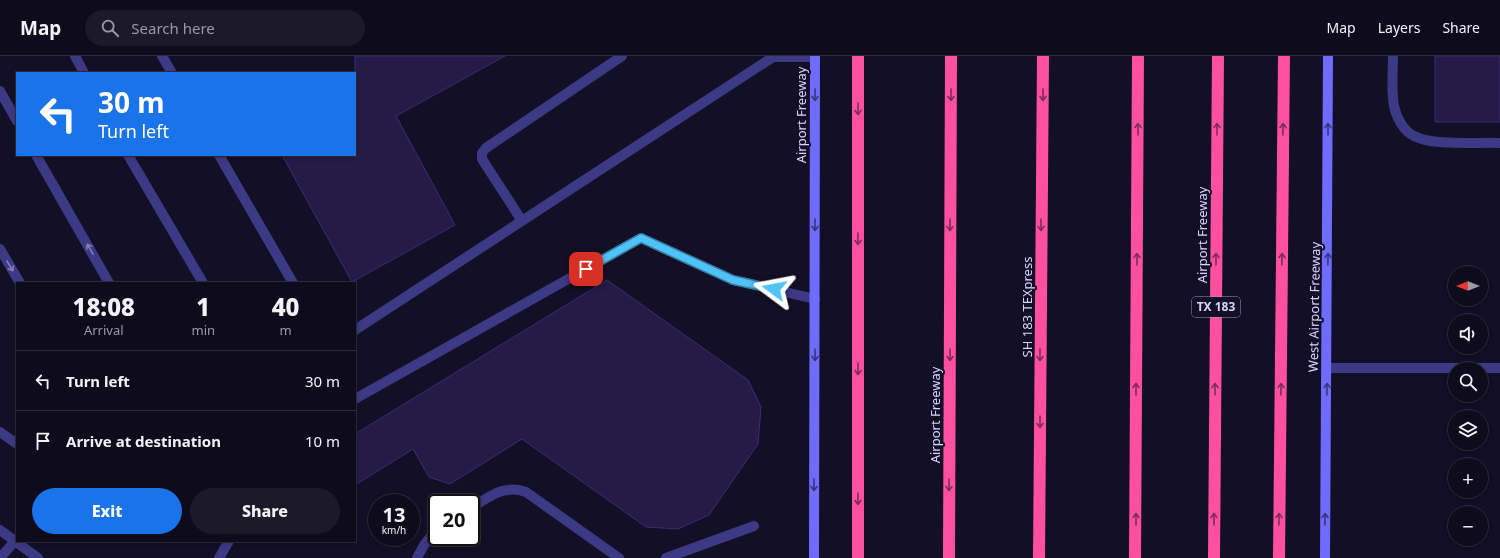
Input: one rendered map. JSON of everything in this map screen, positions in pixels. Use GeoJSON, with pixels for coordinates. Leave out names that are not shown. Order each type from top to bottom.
{"type":"FeatureCollection","features":[{"type":"Feature","properties":{"kind":"highway"},"geometry":{"type":"LineString","coordinates":[[858,56],[858,558]]}},
{"type":"Feature","properties":{"kind":"highway","name":"Airport Freeway"},"geometry":{"type":"LineString","coordinates":[[949,558],[951,56]]}},
{"type":"Feature","properties":{"kind":"highway","name":"SH 183 TEXpress"},"geometry":{"type":"LineString","coordinates":[[1039,558],[1043,56]]}},
{"type":"Feature","properties":{"kind":"highway"},"geometry":{"type":"LineString","coordinates":[[1135,558],[1138,56]]}},
{"type":"Feature","properties":{"kind":"highway","name":"Airport Freeway"},"geometry":{"type":"LineString","coordinates":[[1214,558],[1218,56]]}},
{"type":"Feature","properties":{"kind":"highway"},"geometry":{"type":"LineString","coordinates":[[1279,558],[1284,56]]}},
{"type":"Feature","properties":{"kind":"main road","name":"West Airport Freeway"},"geometry":{"type":"LineString","coordinates":[[1325,558],[1328,56]]}},
{"type":"Feature","properties":{"kind":"main road","name":"Airport Freeway"},"geometry":{"type":"LineString","coordinates":[[814,558],[816,57]]}},
{"type":"Feature","properties":{"kind":"street"},"geometry":{"type":"LineString","coordinates":[[75,56],[83,72]]}},
{"type":"Feature","properties":{"kind":"street"},"geometry":{"type":"LineString","coordinates":[[162,56],[171,72]]}},
{"type":"Feature","properties":{"kind":"street"},"geometry":{"type":"LineString","coordinates":[[522,220],[482,159],[482,153],[486,148],[622,56]]}},
{"type":"Feature","properties":{"kind":"street"},"geometry":{"type":"LineString","coordinates":[[356,329],[773,56],[816,57]]}},
{"type":"Feature","properties":{"kind":"street"},"geometry":{"type":"LineString","coordinates":[[1393,56],[1392,90],[1394,106],[1400,123],[1413,136],[1434,141],[1500,142]]}},
{"type":"Feature","properties":{"kind":"street"},"geometry":{"type":"LineString","coordinates":[[0,91],[16,119]]}},
{"type":"Feature","properties":{"kind":"street"},"geometry":{"type":"LineString","coordinates":[[37,156],[108,282]]}},
{"type":"Feature","properties":{"kind":"street"},"geometry":{"type":"LineString","coordinates":[[129,156],[202,282]]}},
{"type":"Feature","properties":{"kind":"street"},"geometry":{"type":"LineString","coordinates":[[220,156],[292,282]]}},
{"type":"Feature","properties":{"kind":"street"},"geometry":{"type":"LineString","coordinates":[[356,398],[641,238],[733,280],[815,299]]}},
{"type":"Feature","properties":{"kind":"street"},"geometry":{"type":"LineString","coordinates":[[0,249],[19,282]]}},
{"type":"Feature","properties":{"kind":"street"},"geometry":{"type":"LineString","coordinates":[[1327,368],[1500,368]]}},
{"type":"Feature","properties":{"kind":"street"},"geometry":{"type":"LineString","coordinates":[[0,432],[16,443]]}},
{"type":"Feature","properties":{"kind":"street"},"geometry":{"type":"LineString","coordinates":[[480,503],[501,490],[519,490],[526,492],[619,558]]}},
{"type":"Feature","properties":{"kind":"street"},"geometry":{"type":"LineString","coordinates":[[666,558],[688,555],[754,526]]}},
{"type":"Feature","properties":{"kind":"street"},"geometry":{"type":"LineString","coordinates":[[0,530],[16,541],[0,558]]}},
{"type":"Feature","properties":{"kind":"street"},"geometry":{"type":"LineString","coordinates":[[417,558],[428,539]]}},
{"type":"Feature","properties":{"kind":"street"},"geometry":{"type":"LineString","coordinates":[[17,542],[38,558]]}},
{"type":"Feature","properties":{"kind":"street"},"geometry":{"type":"LineString","coordinates":[[219,558],[229,542]]}},
{"type":"Feature","properties":{"kind":"building"},"geometry":{"type":"Polygon","coordinates":[[[355,56],[505,56],[396,116],[455,225],[352,282],[283,156],[356,156],[355,56]]]}},
{"type":"Feature","properties":{"kind":"building"},"geometry":{"type":"Polygon","coordinates":[[[1435,56],[1500,56],[1500,122],[1435,122],[1435,56]]]}},
{"type":"Feature","properties":{"kind":"building"},"geometry":{"type":"Polygon","coordinates":[[[607,280],[748,380],[761,407],[758,444],[709,515],[678,529],[646,527],[522,439],[450,484],[429,477],[413,449],[356,484],[356,433],[607,280]]]}},
{"type":"Feature","properties":{"kind":"route"},"geometry":{"type":"LineString","coordinates":[[586,269],[641,238],[733,280],[774,289]]}}]}
